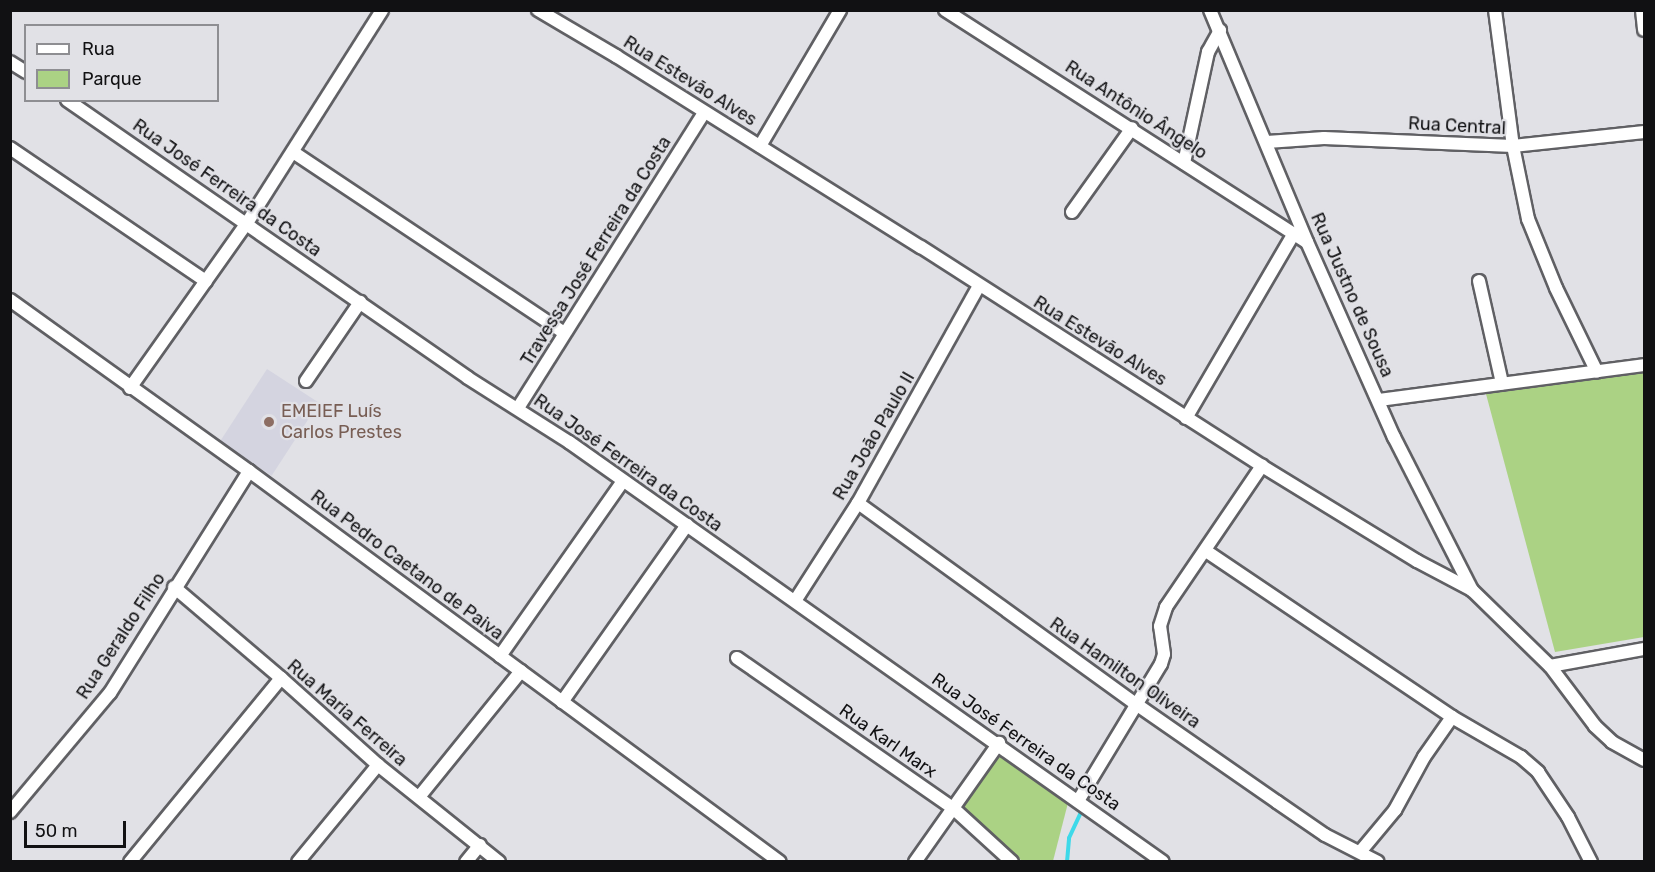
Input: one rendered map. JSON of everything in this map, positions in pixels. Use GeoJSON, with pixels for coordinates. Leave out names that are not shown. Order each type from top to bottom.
{"type":"FeatureCollection","features":[{"type":"Feature","properties":{"kind":"street"},"geometry":{"type":"LineString","coordinates":[[130,388],[247,222],[382,10]]}},
{"type":"Feature","properties":{"kind":"street","name":"Rua Estevão Alves"},"geometry":{"type":"LineString","coordinates":[[538,10],[760,146],[1262,466],[1417,561],[1472,590],[1550,666],[1595,726],[1612,742],[1644,760]]}},
{"type":"Feature","properties":{"kind":"street"},"geometry":{"type":"LineString","coordinates":[[760,146],[840,10]]}},
{"type":"Feature","properties":{"kind":"street","name":"Rua Justno de Sousa"},"geometry":{"type":"LineString","coordinates":[[1210,10],[1267,141],[1307,242],[1410,471],[1472,590]]}},
{"type":"Feature","properties":{"kind":"street"},"geometry":{"type":"LineString","coordinates":[[1495,10],[1520,189],[1535,238],[1575,330],[1597,372]]}},
{"type":"Feature","properties":{"kind":"street"},"geometry":{"type":"LineString","coordinates":[[1642,10],[1644,30]]}},
{"type":"Feature","properties":{"kind":"street","name":"Rua Antônio Ângelo"},"geometry":{"type":"LineString","coordinates":[[952,12],[1307,242]]}},
{"type":"Feature","properties":{"kind":"street"},"geometry":{"type":"LineString","coordinates":[[1184,163],[1208,52],[1220,30]]}},
{"type":"Feature","properties":{"kind":"street"},"geometry":{"type":"LineString","coordinates":[[10,62],[24,71]]}},
{"type":"Feature","properties":{"kind":"street","name":"Rua José Ferreira da Costa"},"geometry":{"type":"LineString","coordinates":[[70,102],[247,222],[468,378],[518,408],[687,525],[999,743],[1163,861]]}},
{"type":"Feature","properties":{"kind":"street","name":"Travessa José Ferreira da Costa"},"geometry":{"type":"LineString","coordinates":[[518,408],[704,113]]}},
{"type":"Feature","properties":{"kind":"street"},"geometry":{"type":"LineString","coordinates":[[1072,212],[1132,128]]}},
{"type":"Feature","properties":{"kind":"street","name":"Rua Central"},"geometry":{"type":"LineString","coordinates":[[1267,141],[1324,138],[1513,147],[1644,132]]}},
{"type":"Feature","properties":{"kind":"street"},"geometry":{"type":"LineString","coordinates":[[10,148],[206,281]]}},
{"type":"Feature","properties":{"kind":"street"},"geometry":{"type":"LineString","coordinates":[[293,152],[564,333]]}},
{"type":"Feature","properties":{"kind":"street"},"geometry":{"type":"LineString","coordinates":[[1186,418],[1294,233]]}},
{"type":"Feature","properties":{"kind":"street"},"geometry":{"type":"LineString","coordinates":[[1479,281],[1502,383]]}},
{"type":"Feature","properties":{"kind":"street","name":"Rua João Paulo II"},"geometry":{"type":"LineString","coordinates":[[795,602],[858,503],[979,286]]}},
{"type":"Feature","properties":{"kind":"street","name":"Rua Pedro Caetano de Paiva"},"geometry":{"type":"LineString","coordinates":[[10,300],[249,471],[780,861]]}},
{"type":"Feature","properties":{"kind":"street"},"geometry":{"type":"LineString","coordinates":[[306,381],[360,302]]}},
{"type":"Feature","properties":{"kind":"street"},"geometry":{"type":"LineString","coordinates":[[1379,400],[1644,365]]}},
{"type":"Feature","properties":{"kind":"street"},"geometry":{"type":"LineString","coordinates":[[1078,801],[1161,664],[1164,654],[1160,626],[1166,607],[1206,552],[1262,466]]}},
{"type":"Feature","properties":{"kind":"street","name":"Rua Geraldo Filho"},"geometry":{"type":"LineString","coordinates":[[10,812],[110,693],[174,587],[249,471]]}},
{"type":"Feature","properties":{"kind":"street"},"geometry":{"type":"LineString","coordinates":[[500,656],[623,481]]}},
{"type":"Feature","properties":{"kind":"street","name":"Rua Hamilton Oliveira"},"geometry":{"type":"LineString","coordinates":[[858,503],[1136,704],[1316,828],[1378,861]]}},
{"type":"Feature","properties":{"kind":"street"},"geometry":{"type":"LineString","coordinates":[[562,702],[687,525]]}},
{"type":"Feature","properties":{"kind":"street"},"geometry":{"type":"LineString","coordinates":[[1206,552],[1452,717],[1521,757],[1538,772],[1568,817],[1591,861]]}},
{"type":"Feature","properties":{"kind":"street","name":"Rua Maria Ferreira"},"geometry":{"type":"LineString","coordinates":[[174,587],[378,765],[500,861]]}},
{"type":"Feature","properties":{"kind":"street"},"geometry":{"type":"LineString","coordinates":[[1550,666],[1644,650]]}},
{"type":"Feature","properties":{"kind":"street","name":"Rua Karl Marx"},"geometry":{"type":"LineString","coordinates":[[737,658],[952,808],[1012,861]]}},
{"type":"Feature","properties":{"kind":"street"},"geometry":{"type":"LineString","coordinates":[[419,797],[521,671]]}},
{"type":"Feature","properties":{"kind":"street"},"geometry":{"type":"LineString","coordinates":[[130,861],[281,678]]}},
{"type":"Feature","properties":{"kind":"street"},"geometry":{"type":"LineString","coordinates":[[1360,852],[1395,810],[1424,757],[1452,717]]}},
{"type":"Feature","properties":{"kind":"street"},"geometry":{"type":"LineString","coordinates":[[915,861],[999,743]]}},
{"type":"Feature","properties":{"kind":"street"},"geometry":{"type":"LineString","coordinates":[[298,861],[378,765]]}},
{"type":"Feature","properties":{"kind":"street"},"geometry":{"type":"LineString","coordinates":[[466,861],[480,845]]}},
{"type":"Feature","properties":{"kind":"shaded area","name":"EMEIEF Luís Carlos Prestes"},"geometry":{"type":"Polygon","coordinates":[[[267,369],[319,403],[272,476],[220,442],[267,369]]]}},
{"type":"Feature","properties":{"kind":"green space"},"geometry":{"type":"Polygon","coordinates":[[[1644,373],[1644,637],[1555,652],[1486,394],[1644,373]]]}},
{"type":"Feature","properties":{"kind":"green space"},"geometry":{"type":"Polygon","coordinates":[[[1010,756],[1069,799],[1053,861],[1022,861],[964,810],[965,801],[995,757],[1010,756]]]}},
{"type":"Feature","properties":{"kind":"waterway"},"geometry":{"type":"LineString","coordinates":[[1067,862],[1069,838],[1081,812]]}},
{"type":"Feature","properties":{"kind":"place","name":"EMEIEF Luís Carlos Prestes"},"geometry":{"type":"Point","coordinates":[269,422]}}]}
